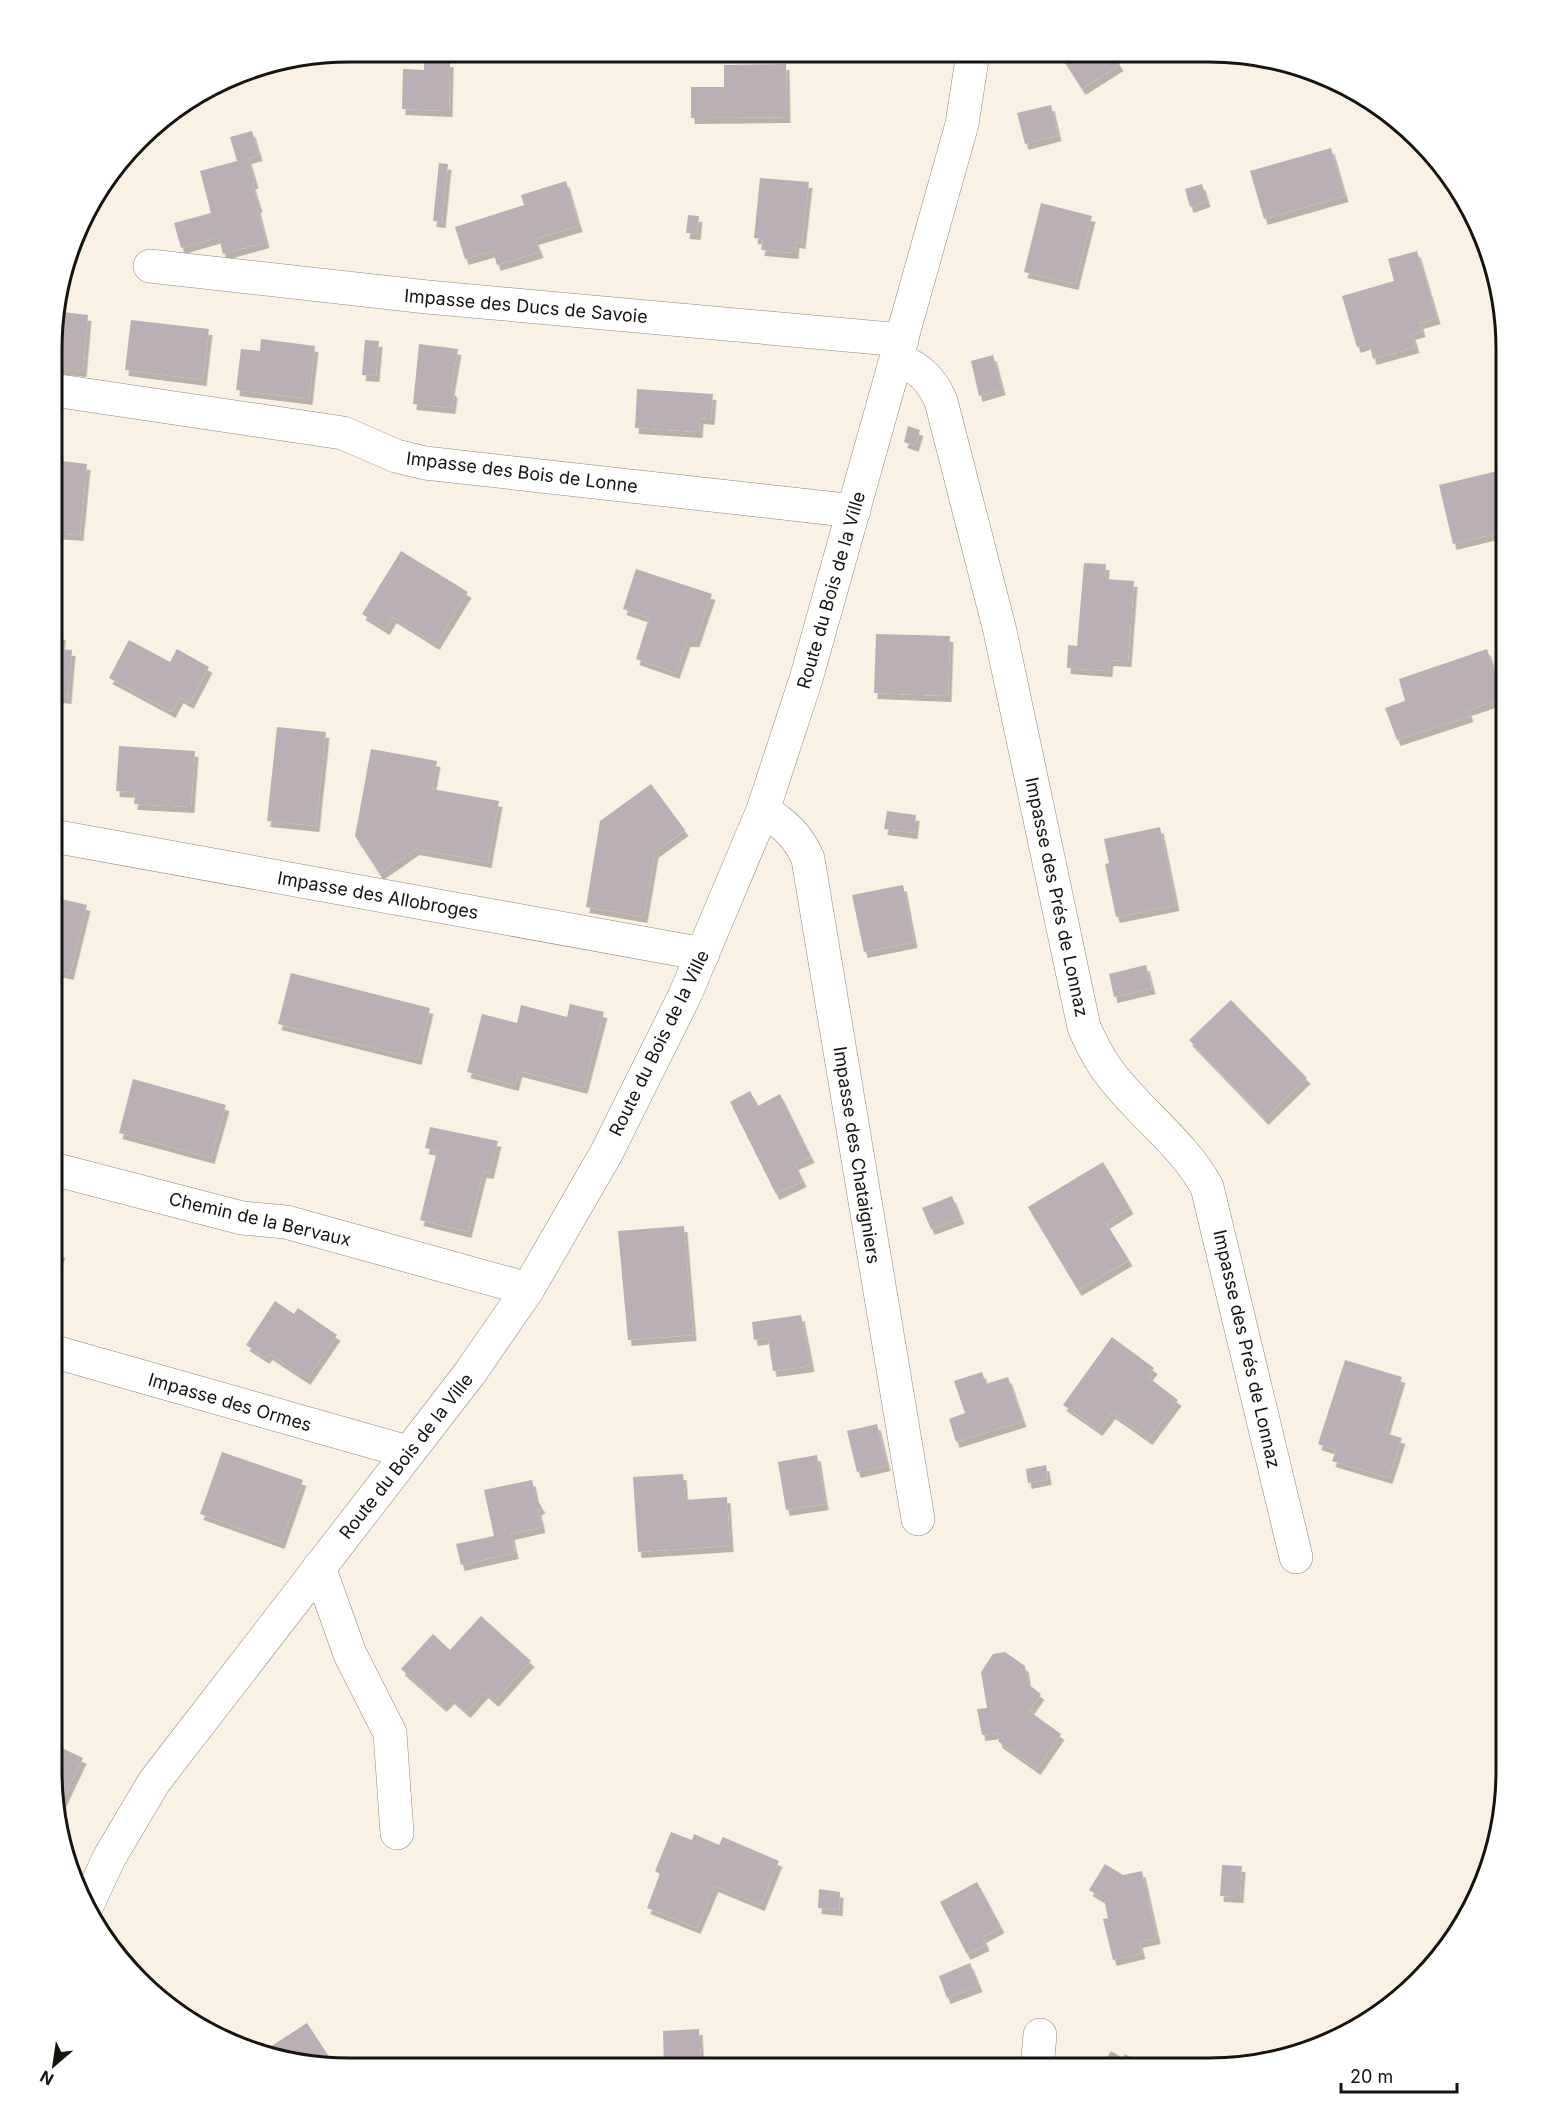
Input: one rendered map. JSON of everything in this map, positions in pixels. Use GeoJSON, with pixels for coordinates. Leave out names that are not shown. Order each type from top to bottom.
{"type":"FeatureCollection","features":[{"type":"Feature","properties":{"kind":"street","name":"Route du Bois de la Ville"},"geometry":{"type":"LineString","coordinates":[[91,1898],[119,1839],[154,1782],[470,1373],[528,1289],[566,1228],[607,1152],[703,954],[763,810],[806,679],[962,124],[972,62]]}},
{"type":"Feature","properties":{"kind":"street","name":"Impasse des Ducs de Savoie"},"geometry":{"type":"LineString","coordinates":[[150,266],[900,350]]}},
{"type":"Feature","properties":{"kind":"street","name":"Impasse des Prés de Lonnaz"},"geometry":{"type":"LineString","coordinates":[[900,350],[912,365],[925,374],[941,401],[1000,631],[1084,1027],[1106,1068],[1179,1145],[1207,1187],[1296,1557]]}},
{"type":"Feature","properties":{"kind":"street","name":"Impasse des Bois de Lonne"},"geometry":{"type":"LineString","coordinates":[[62,391],[343,433],[396,456],[425,464],[854,511]]}},
{"type":"Feature","properties":{"kind":"street","name":"Impasse des Chataigniers"},"geometry":{"type":"LineString","coordinates":[[763,810],[788,827],[796,836],[808,859],[918,1519]]}},
{"type":"Feature","properties":{"kind":"street","name":"Impasse des Allobroges"},"geometry":{"type":"LineString","coordinates":[[62,838],[703,954]]}},
{"type":"Feature","properties":{"kind":"street","name":"Chemin de la Bervaux"},"geometry":{"type":"LineString","coordinates":[[62,1171],[242,1218],[286,1222],[528,1289]]}},
{"type":"Feature","properties":{"kind":"street","name":"Impasse des Ormes"},"geometry":{"type":"LineString","coordinates":[[62,1354],[408,1452]]}},
{"type":"Feature","properties":{"kind":"street"},"geometry":{"type":"LineString","coordinates":[[319,1567],[350,1654],[390,1733],[397,1833]]}},
{"type":"Feature","properties":{"kind":"street"},"geometry":{"type":"LineString","coordinates":[[1038,2058],[1040,2035]]}},
{"type":"Feature","properties":{"kind":"building"},"geometry":{"type":"Polygon","coordinates":[[[424,62],[450,62],[449,111],[402,109],[403,69],[424,70],[424,62]]]}},
{"type":"Feature","properties":{"kind":"building"},"geometry":{"type":"Polygon","coordinates":[[[1065,62],[1118,62],[1120,65],[1082,89],[1065,62]]]}},
{"type":"Feature","properties":{"kind":"building"},"geometry":{"type":"Polygon","coordinates":[[[786,64],[787,117],[691,118],[691,87],[724,87],[724,65],[786,64]]]}},
{"type":"Feature","properties":{"kind":"building"},"geometry":{"type":"Polygon","coordinates":[[[1051,105],[1058,135],[1025,144],[1017,113],[1051,105]]]}},
{"type":"Feature","properties":{"kind":"building"},"geometry":{"type":"Polygon","coordinates":[[[252,131],[259,155],[248,158],[255,182],[252,184],[266,242],[223,254],[219,237],[181,248],[174,223],[211,213],[200,171],[237,161],[230,137],[252,131]]]}},
{"type":"Feature","properties":{"kind":"building"},"geometry":{"type":"Polygon","coordinates":[[[1331,148],[1345,196],[1264,219],[1250,171],[1331,148]]]}},
{"type":"Feature","properties":{"kind":"building"},"geometry":{"type":"Polygon","coordinates":[[[439,163],[448,164],[442,222],[433,221],[439,163]]]}},
{"type":"Feature","properties":{"kind":"building"},"geometry":{"type":"Polygon","coordinates":[[[760,178],[809,182],[802,243],[796,242],[795,253],[761,250],[763,239],[754,238],[760,178]]]}},
{"type":"Feature","properties":{"kind":"building"},"geometry":{"type":"Polygon","coordinates":[[[566,181],[579,226],[535,239],[540,252],[497,265],[493,251],[465,259],[455,227],[524,205],[521,195],[566,181]]]}},
{"type":"Feature","properties":{"kind":"building"},"geometry":{"type":"Polygon","coordinates":[[[1202,184],[1207,201],[1190,207],[1185,189],[1202,184]]]}},
{"type":"Feature","properties":{"kind":"building"},"geometry":{"type":"Polygon","coordinates":[[[1041,203],[1092,216],[1075,284],[1024,272],[1041,203]]]}},
{"type":"Feature","properties":{"kind":"building"},"geometry":{"type":"Polygon","coordinates":[[[688,215],[699,216],[697,234],[686,233],[688,215]]]}},
{"type":"Feature","properties":{"kind":"building"},"geometry":{"type":"Polygon","coordinates":[[[1417,251],[1437,318],[1420,323],[1422,331],[1412,334],[1416,347],[1373,359],[1369,343],[1357,347],[1342,296],[1394,281],[1388,259],[1417,251]]]}},
{"type":"Feature","properties":{"kind":"building"},"geometry":{"type":"Polygon","coordinates":[[[64,312],[88,315],[83,371],[62,369],[64,312]]]}},
{"type":"Feature","properties":{"kind":"building"},"geometry":{"type":"Polygon","coordinates":[[[131,320],[209,329],[203,380],[125,370],[131,320]]]}},
{"type":"Feature","properties":{"kind":"building"},"geometry":{"type":"Polygon","coordinates":[[[261,339],[315,346],[309,399],[236,390],[241,349],[260,351],[261,339]]]}},
{"type":"Feature","properties":{"kind":"building"},"geometry":{"type":"Polygon","coordinates":[[[365,340],[379,341],[376,376],[362,375],[365,340]]]}},
{"type":"Feature","properties":{"kind":"building"},"geometry":{"type":"Polygon","coordinates":[[[419,344],[458,349],[451,389],[454,392],[452,408],[413,404],[419,344]]]}},
{"type":"Feature","properties":{"kind":"building"},"geometry":{"type":"Polygon","coordinates":[[[993,355],[1002,389],[979,396],[971,361],[993,355]]]}},
{"type":"Feature","properties":{"kind":"building"},"geometry":{"type":"Polygon","coordinates":[[[637,389],[713,394],[711,419],[700,418],[699,432],[635,428],[637,389]]]}},
{"type":"Feature","properties":{"kind":"building"},"geometry":{"type":"Polygon","coordinates":[[[908,426],[920,430],[915,446],[904,442],[908,426]]]}},
{"type":"Feature","properties":{"kind":"building"},"geometry":{"type":"Polygon","coordinates":[[[62,461],[87,464],[80,535],[62,534],[62,461]]]}},
{"type":"Feature","properties":{"kind":"building"},"geometry":{"type":"Polygon","coordinates":[[[1496,471],[1496,533],[1453,544],[1439,485],[1496,471]]]}},
{"type":"Feature","properties":{"kind":"building"},"geometry":{"type":"Polygon","coordinates":[[[401,551],[468,592],[436,644],[393,617],[386,629],[362,614],[401,551]]]}},
{"type":"Feature","properties":{"kind":"building"},"geometry":{"type":"Polygon","coordinates":[[[1084,563],[1106,564],[1105,579],[1134,581],[1128,661],[1110,660],[1109,671],[1067,668],[1068,645],[1077,646],[1084,563]]]}},
{"type":"Feature","properties":{"kind":"building"},"geometry":{"type":"Polygon","coordinates":[[[636,569],[712,594],[696,641],[687,641],[676,673],[636,659],[649,618],[623,609],[636,569]]]}},
{"type":"Feature","properties":{"kind":"building"},"geometry":{"type":"Polygon","coordinates":[[[876,634],[950,636],[948,696],[874,693],[876,634]]]}},
{"type":"Feature","properties":{"kind":"building"},"geometry":{"type":"Polygon","coordinates":[[[129,640],[170,662],[177,649],[209,667],[190,703],[180,697],[172,712],[109,678],[129,640]]]}},
{"type":"Feature","properties":{"kind":"building"},"geometry":{"type":"Polygon","coordinates":[[[62,649],[72,650],[68,698],[62,697],[62,649]]]}},
{"type":"Feature","properties":{"kind":"building"},"geometry":{"type":"Polygon","coordinates":[[[1487,649],[1496,675],[1496,701],[1468,710],[1470,716],[1397,740],[1385,708],[1405,701],[1399,679],[1487,649]]]}},
{"type":"Feature","properties":{"kind":"building"},"geometry":{"type":"Polygon","coordinates":[[[277,727],[326,732],[316,826],[267,821],[277,727]]]}},
{"type":"Feature","properties":{"kind":"building"},"geometry":{"type":"Polygon","coordinates":[[[119,746],[195,751],[191,807],[134,804],[135,792],[116,791],[119,746]]]}},
{"type":"Feature","properties":{"kind":"building"},"geometry":{"type":"Polygon","coordinates":[[[371,749],[437,761],[432,789],[499,801],[488,862],[416,849],[380,874],[355,836],[371,749]]]}},
{"type":"Feature","properties":{"kind":"building"},"geometry":{"type":"Polygon","coordinates":[[[651,784],[685,830],[655,852],[644,917],[586,907],[600,821],[651,784]]]}},
{"type":"Feature","properties":{"kind":"building"},"geometry":{"type":"Polygon","coordinates":[[[887,811],[916,815],[914,833],[884,829],[887,811]]]}},
{"type":"Feature","properties":{"kind":"building"},"geometry":{"type":"Polygon","coordinates":[[[1160,827],[1176,905],[1116,917],[1105,864],[1109,863],[1104,839],[1160,827]]]}},
{"type":"Feature","properties":{"kind":"building"},"geometry":{"type":"Polygon","coordinates":[[[903,885],[914,942],[864,952],[852,895],[903,885]]]}},
{"type":"Feature","properties":{"kind":"building"},"geometry":{"type":"Polygon","coordinates":[[[62,899],[87,905],[70,974],[62,972],[62,899]]]}},
{"type":"Feature","properties":{"kind":"building"},"geometry":{"type":"Polygon","coordinates":[[[1146,965],[1152,988],[1114,997],[1109,974],[1146,965]]]}},
{"type":"Feature","properties":{"kind":"building"},"geometry":{"type":"Polygon","coordinates":[[[291,973],[430,1008],[418,1059],[278,1024],[291,973]]]}},
{"type":"Feature","properties":{"kind":"building"},"geometry":{"type":"Polygon","coordinates":[[[1231,1000],[1307,1078],[1265,1119],[1189,1040],[1231,1000]]]}},
{"type":"Feature","properties":{"kind":"building"},"geometry":{"type":"Polygon","coordinates":[[[570,1004],[604,1012],[584,1088],[519,1071],[515,1085],[467,1072],[482,1014],[517,1023],[521,1005],[567,1017],[570,1004]]]}},
{"type":"Feature","properties":{"kind":"building"},"geometry":{"type":"Polygon","coordinates":[[[133,1079],[226,1105],[211,1158],[119,1133],[133,1079]]]}},
{"type":"Feature","properties":{"kind":"building"},"geometry":{"type":"Polygon","coordinates":[[[750,1091],[758,1106],[780,1094],[811,1157],[795,1164],[803,1181],[776,1194],[730,1102],[750,1091]]]}},
{"type":"Feature","properties":{"kind":"building"},"geometry":{"type":"Polygon","coordinates":[[[430,1127],[498,1141],[490,1173],[483,1172],[468,1232],[420,1220],[437,1151],[425,1148],[430,1127]]]}},
{"type":"Feature","properties":{"kind":"building"},"geometry":{"type":"Polygon","coordinates":[[[1103,1162],[1130,1208],[1106,1223],[1129,1260],[1078,1290],[1028,1207],[1103,1162]]]}},
{"type":"Feature","properties":{"kind":"building"},"geometry":{"type":"Polygon","coordinates":[[[952,1196],[961,1218],[931,1229],[922,1208],[952,1196]]]}},
{"type":"Feature","properties":{"kind":"building"},"geometry":{"type":"Polygon","coordinates":[[[684,1226],[693,1335],[628,1340],[618,1231],[684,1226]]]}},
{"type":"Feature","properties":{"kind":"building"},"geometry":{"type":"Polygon","coordinates":[[[275,1301],[294,1314],[298,1308],[337,1335],[307,1379],[269,1354],[266,1358],[246,1345],[275,1301]]]}},
{"type":"Feature","properties":{"kind":"building"},"geometry":{"type":"Polygon","coordinates":[[[801,1315],[811,1366],[773,1371],[768,1338],[754,1340],[752,1322],[801,1315]]]}},
{"type":"Feature","properties":{"kind":"building"},"geometry":{"type":"Polygon","coordinates":[[[1112,1337],[1154,1368],[1148,1377],[1178,1400],[1149,1439],[1112,1413],[1099,1430],[1063,1405],[1112,1337]]]}},
{"type":"Feature","properties":{"kind":"building"},"geometry":{"type":"Polygon","coordinates":[[[1345,1360],[1402,1377],[1385,1433],[1402,1438],[1389,1478],[1332,1461],[1336,1450],[1318,1444],[1345,1360]]]}},
{"type":"Feature","properties":{"kind":"building"},"geometry":{"type":"Polygon","coordinates":[[[982,1372],[986,1384],[1008,1377],[1023,1421],[956,1442],[949,1419],[965,1413],[954,1381],[982,1372]]]}},
{"type":"Feature","properties":{"kind":"building"},"geometry":{"type":"Polygon","coordinates":[[[877,1424],[887,1465],[857,1472],[847,1431],[877,1424]]]}},
{"type":"Feature","properties":{"kind":"building"},"geometry":{"type":"Polygon","coordinates":[[[222,1452],[303,1480],[281,1543],[200,1514],[222,1452]]]}},
{"type":"Feature","properties":{"kind":"building"},"geometry":{"type":"Polygon","coordinates":[[[817,1455],[825,1504],[786,1510],[778,1462],[817,1455]]]}},
{"type":"Feature","properties":{"kind":"building"},"geometry":{"type":"Polygon","coordinates":[[[1046,1465],[1048,1479],[1028,1483],[1026,1469],[1046,1465]]]}},
{"type":"Feature","properties":{"kind":"building"},"geometry":{"type":"Polygon","coordinates":[[[683,1474],[685,1500],[727,1497],[730,1546],[638,1552],[633,1477],[683,1474]]]}},
{"type":"Feature","properties":{"kind":"building"},"geometry":{"type":"Polygon","coordinates":[[[532,1480],[536,1499],[542,1507],[538,1510],[542,1527],[511,1534],[515,1553],[461,1565],[456,1544],[494,1536],[484,1490],[532,1480]]]}},
{"type":"Feature","properties":{"kind":"building"},"geometry":{"type":"Polygon","coordinates":[[[481,1616],[531,1661],[495,1701],[485,1692],[467,1712],[451,1698],[443,1706],[401,1669],[433,1634],[450,1650],[481,1616]]]}},
{"type":"Feature","properties":{"kind":"building"},"geometry":{"type":"Polygon","coordinates":[[[1005,1652],[1025,1666],[1028,1684],[1041,1694],[1029,1711],[1061,1734],[1037,1769],[999,1742],[997,1733],[982,1735],[977,1709],[987,1708],[981,1672],[993,1654],[1005,1652]]]}},
{"type":"Feature","properties":{"kind":"building"},"geometry":{"type":"Polygon","coordinates":[[[62,1748],[83,1758],[63,1800],[62,1748]]]}},
{"type":"Feature","properties":{"kind":"building"},"geometry":{"type":"Polygon","coordinates":[[[671,1832],[692,1840],[694,1834],[719,1845],[723,1837],[779,1861],[761,1905],[715,1886],[697,1928],[647,1908],[660,1874],[655,1871],[671,1832]]]}},
{"type":"Feature","properties":{"kind":"building"},"geometry":{"type":"Polygon","coordinates":[[[1105,1864],[1123,1875],[1142,1871],[1157,1938],[1139,1942],[1142,1953],[1113,1960],[1103,1919],[1108,1918],[1104,1899],[1089,1890],[1105,1864]]]}},
{"type":"Feature","properties":{"kind":"building"},"geometry":{"type":"Polygon","coordinates":[[[1222,1865],[1242,1866],[1240,1897],[1220,1896],[1222,1865]]]}},
{"type":"Feature","properties":{"kind":"building"},"geometry":{"type":"Polygon","coordinates":[[[977,1882],[1001,1927],[983,1937],[986,1945],[967,1954],[940,1902],[977,1882]]]}},
{"type":"Feature","properties":{"kind":"building"},"geometry":{"type":"Polygon","coordinates":[[[819,1889],[840,1892],[839,1910],[818,1908],[819,1889]]]}},
{"type":"Feature","properties":{"kind":"building"},"geometry":{"type":"Polygon","coordinates":[[[970,1963],[979,1986],[947,1998],[939,1976],[970,1963]]]}},
{"type":"Feature","properties":{"kind":"building"},"geometry":{"type":"Polygon","coordinates":[[[307,2023],[329,2057],[292,2052],[270,2047],[307,2023]]]}},
{"type":"Feature","properties":{"kind":"building"},"geometry":{"type":"Polygon","coordinates":[[[699,2029],[701,2058],[664,2058],[663,2031],[699,2029]]]}},
{"type":"Feature","properties":{"kind":"building"},"geometry":{"type":"Polygon","coordinates":[[[1111,2051],[1123,2058],[1107,2058],[1111,2051]]]}}]}
